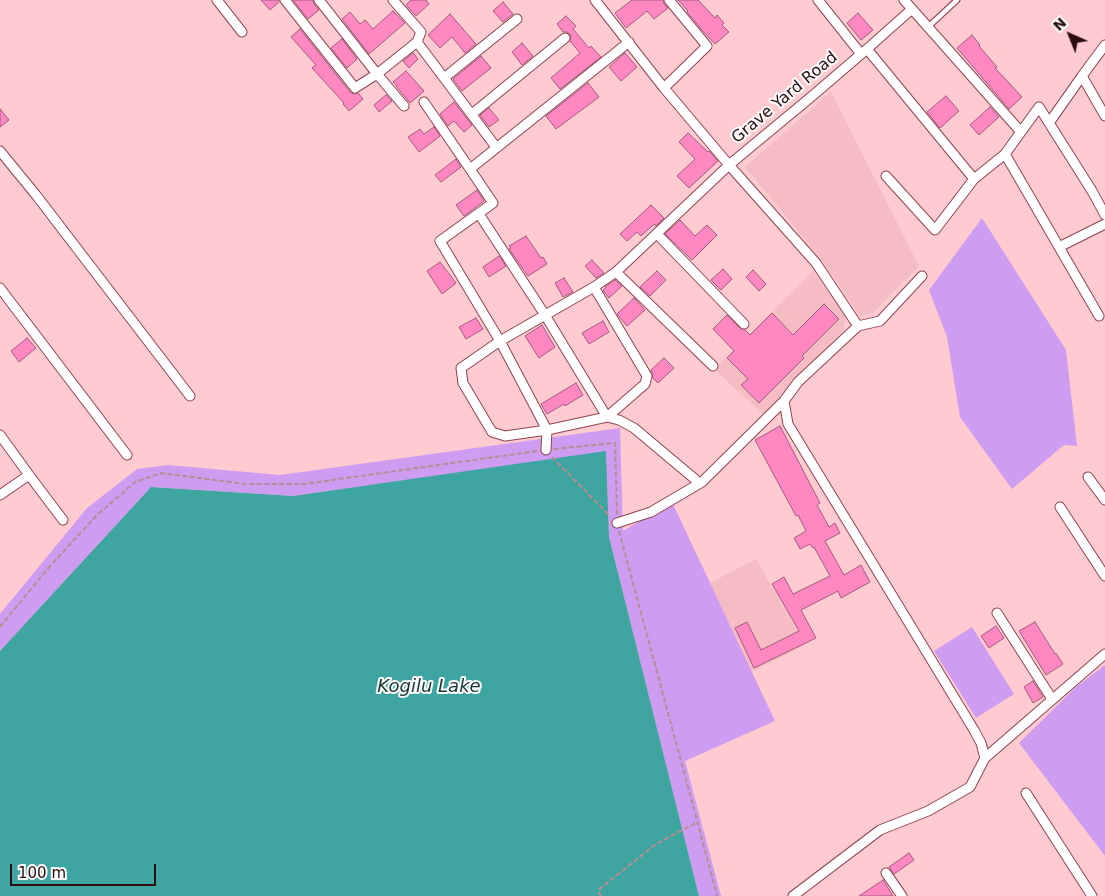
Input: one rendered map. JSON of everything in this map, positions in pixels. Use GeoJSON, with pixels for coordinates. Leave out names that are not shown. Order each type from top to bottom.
{"type":"FeatureCollection","features":[{"type":"Feature","properties":{"kind":"street"},"geometry":{"type":"LineString","coordinates":[[217,0],[242,32]]}},
{"type":"Feature","properties":{"kind":"street"},"geometry":{"type":"LineString","coordinates":[[286,0],[355,88],[377,74],[417,42],[421,32],[393,0]]}},
{"type":"Feature","properties":{"kind":"street"},"geometry":{"type":"LineString","coordinates":[[319,0],[404,106]]}},
{"type":"Feature","properties":{"kind":"street"},"geometry":{"type":"LineString","coordinates":[[595,0],[664,88],[728,165],[816,264],[858,326]]}},
{"type":"Feature","properties":{"kind":"street"},"geometry":{"type":"LineString","coordinates":[[664,88],[707,46],[669,0]]}},
{"type":"Feature","properties":{"kind":"street","name":"Grave Yard Road"},"geometry":{"type":"LineString","coordinates":[[547,430],[505,436],[492,432],[463,383],[461,368],[500,341],[594,287],[616,272],[728,165],[864,51],[818,0]]}},
{"type":"Feature","properties":{"kind":"street"},"geometry":{"type":"LineString","coordinates":[[904,0],[1021,132]]}},
{"type":"Feature","properties":{"kind":"street"},"geometry":{"type":"LineString","coordinates":[[912,9],[864,51],[974,179]]}},
{"type":"Feature","properties":{"kind":"street"},"geometry":{"type":"LineString","coordinates":[[444,78],[517,19]]}},
{"type":"Feature","properties":{"kind":"street"},"geometry":{"type":"LineString","coordinates":[[472,114],[566,38]]}},
{"type":"Feature","properties":{"kind":"street"},"geometry":{"type":"LineString","coordinates":[[417,42],[496,147]]}},
{"type":"Feature","properties":{"kind":"street"},"geometry":{"type":"LineString","coordinates":[[470,169],[629,42]]}},
{"type":"Feature","properties":{"kind":"street"},"geometry":{"type":"LineString","coordinates":[[1049,123],[1105,45]]}},
{"type":"Feature","properties":{"kind":"street"},"geometry":{"type":"LineString","coordinates":[[1082,76],[1105,116]]}},
{"type":"Feature","properties":{"kind":"street"},"geometry":{"type":"LineString","coordinates":[[424,102],[493,203],[440,241],[500,341],[547,430],[546,450]]}},
{"type":"Feature","properties":{"kind":"street"},"geometry":{"type":"LineString","coordinates":[[886,176],[935,230],[974,179],[1006,154],[1038,107],[1092,191],[1105,215]]}},
{"type":"Feature","properties":{"kind":"street"},"geometry":{"type":"LineString","coordinates":[[0,151],[190,396]]}},
{"type":"Feature","properties":{"kind":"street"},"geometry":{"type":"LineString","coordinates":[[1006,154],[1099,316]]}},
{"type":"Feature","properties":{"kind":"street"},"geometry":{"type":"LineString","coordinates":[[478,214],[545,315],[607,417]]}},
{"type":"Feature","properties":{"kind":"street"},"geometry":{"type":"LineString","coordinates":[[1059,247],[1105,224]]}},
{"type":"Feature","properties":{"kind":"street"},"geometry":{"type":"LineString","coordinates":[[657,234],[744,324]]}},
{"type":"Feature","properties":{"kind":"street"},"geometry":{"type":"LineString","coordinates":[[616,272],[713,366]]}},
{"type":"Feature","properties":{"kind":"street"},"geometry":{"type":"LineString","coordinates":[[617,523],[651,512],[702,482],[784,401],[798,382],[858,326],[880,321],[922,276]]}},
{"type":"Feature","properties":{"kind":"street"},"geometry":{"type":"LineString","coordinates":[[594,287],[647,376],[645,384],[607,417]]}},
{"type":"Feature","properties":{"kind":"street"},"geometry":{"type":"LineString","coordinates":[[0,288],[127,455]]}},
{"type":"Feature","properties":{"kind":"street"},"geometry":{"type":"LineString","coordinates":[[784,401],[788,424],[974,730],[981,743],[985,758]]}},
{"type":"Feature","properties":{"kind":"street"},"geometry":{"type":"LineString","coordinates":[[547,430],[607,417],[619,420],[634,428],[696,480]]}},
{"type":"Feature","properties":{"kind":"street"},"geometry":{"type":"LineString","coordinates":[[0,434],[63,520]]}},
{"type":"Feature","properties":{"kind":"street"},"geometry":{"type":"LineString","coordinates":[[0,496],[30,475]]}},
{"type":"Feature","properties":{"kind":"street"},"geometry":{"type":"LineString","coordinates":[[1088,477],[1105,500]]}},
{"type":"Feature","properties":{"kind":"street"},"geometry":{"type":"LineString","coordinates":[[1060,507],[1105,576]]}},
{"type":"Feature","properties":{"kind":"street"},"geometry":{"type":"LineString","coordinates":[[997,613],[1052,699]]}},
{"type":"Feature","properties":{"kind":"street"},"geometry":{"type":"LineString","coordinates":[[793,896],[880,830],[928,811],[970,787],[985,758],[1105,654]]}},
{"type":"Feature","properties":{"kind":"street"},"geometry":{"type":"LineString","coordinates":[[1026,793],[1092,896]]}},
{"type":"Feature","properties":{"kind":"street"},"geometry":{"type":"LineString","coordinates":[[886,873],[902,896]]}},
{"type":"Feature","properties":{"kind":"lane"},"geometry":{"type":"LineString","coordinates":[[928,27],[957,0]]}},
{"type":"Feature","properties":{"kind":"path"},"geometry":{"type":"LineString","coordinates":[[0,627],[50,566],[97,515],[135,482],[160,473],[246,484],[304,484],[546,450],[615,443],[617,523],[717,896]]}},
{"type":"Feature","properties":{"kind":"path"},"geometry":{"type":"LineString","coordinates":[[546,450],[617,523]]}},
{"type":"Feature","properties":{"kind":"path"},"geometry":{"type":"LineString","coordinates":[[601,896],[598,890],[656,844],[698,822]]}},
{"type":"Feature","properties":{"kind":"shaded area"},"geometry":{"type":"Polygon","coordinates":[[[831,92],[919,266],[873,313],[860,316],[822,260],[745,167],[831,92]]]}},
{"type":"Feature","properties":{"kind":"shaded area"},"geometry":{"type":"Polygon","coordinates":[[[982,218],[1066,350],[1077,446],[1064,445],[1012,489],[960,417],[947,337],[929,290],[982,218]]]}},
{"type":"Feature","properties":{"kind":"shaded area"},"geometry":{"type":"Polygon","coordinates":[[[813,271],[847,317],[842,332],[765,416],[714,369],[813,271]]]}},
{"type":"Feature","properties":{"kind":"shaded area"},"geometry":{"type":"Polygon","coordinates":[[[620,428],[623,531],[672,502],[775,721],[685,761],[721,896],[699,896],[609,537],[606,452],[293,496],[151,487],[0,651],[0,614],[87,508],[137,469],[168,465],[280,475],[620,428]]]}},
{"type":"Feature","properties":{"kind":"shaded area"},"geometry":{"type":"Polygon","coordinates":[[[756,559],[805,645],[752,672],[710,583],[756,559]]]}},
{"type":"Feature","properties":{"kind":"shaded area"},"geometry":{"type":"Polygon","coordinates":[[[972,627],[1014,694],[976,718],[934,651],[972,627]]]}},
{"type":"Feature","properties":{"kind":"shaded area"},"geometry":{"type":"Polygon","coordinates":[[[1105,665],[1105,856],[1019,743],[1076,687],[1105,665]]]}},
{"type":"Feature","properties":{"kind":"water","name":"Kogilu Lake"},"geometry":{"type":"Polygon","coordinates":[[[606,451],[609,537],[699,896],[0,896],[0,651],[151,487],[293,496],[606,451]]]}},
{"type":"Feature","properties":{"kind":"building"},"geometry":{"type":"Polygon","coordinates":[[[261,0],[279,0],[279,2],[270,10],[261,0]]]}},
{"type":"Feature","properties":{"kind":"building"},"geometry":{"type":"Polygon","coordinates":[[[293,0],[313,0],[319,10],[308,19],[293,0]]]}},
{"type":"Feature","properties":{"kind":"building"},"geometry":{"type":"Polygon","coordinates":[[[411,0],[426,0],[429,4],[416,16],[406,5],[411,0]]]}},
{"type":"Feature","properties":{"kind":"building"},"geometry":{"type":"Polygon","coordinates":[[[632,0],[663,0],[668,8],[654,19],[647,11],[626,28],[615,13],[632,0]]]}},
{"type":"Feature","properties":{"kind":"building"},"geometry":{"type":"Polygon","coordinates":[[[678,0],[698,0],[715,18],[717,15],[724,23],[722,25],[729,32],[715,44],[678,0]]]}},
{"type":"Feature","properties":{"kind":"building"},"geometry":{"type":"Polygon","coordinates":[[[503,2],[513,14],[503,22],[493,11],[503,2]]]}},
{"type":"Feature","properties":{"kind":"building"},"geometry":{"type":"Polygon","coordinates":[[[393,11],[405,23],[369,54],[342,19],[350,12],[360,24],[365,20],[373,29],[393,11]]]}},
{"type":"Feature","properties":{"kind":"building"},"geometry":{"type":"Polygon","coordinates":[[[858,13],[873,30],[861,40],[847,23],[858,13]]]}},
{"type":"Feature","properties":{"kind":"building"},"geometry":{"type":"Polygon","coordinates":[[[450,14],[476,44],[465,53],[452,37],[440,48],[428,35],[450,14]]]}},
{"type":"Feature","properties":{"kind":"building"},"geometry":{"type":"Polygon","coordinates":[[[566,16],[576,26],[573,29],[589,48],[591,46],[601,57],[560,89],[551,78],[580,53],[570,41],[570,34],[563,32],[557,24],[566,16]]]}},
{"type":"Feature","properties":{"kind":"building"},"geometry":{"type":"Polygon","coordinates":[[[300,29],[350,92],[353,94],[358,93],[363,99],[349,111],[312,68],[316,65],[291,37],[300,29]]]}},
{"type":"Feature","properties":{"kind":"building"},"geometry":{"type":"Polygon","coordinates":[[[972,35],[997,67],[995,68],[1022,97],[1009,109],[957,48],[972,35]]]}},
{"type":"Feature","properties":{"kind":"building"},"geometry":{"type":"Polygon","coordinates":[[[342,39],[357,59],[347,68],[331,48],[342,39]]]}},
{"type":"Feature","properties":{"kind":"building"},"geometry":{"type":"Polygon","coordinates":[[[522,43],[533,56],[522,65],[512,52],[522,43]]]}},
{"type":"Feature","properties":{"kind":"building"},"geometry":{"type":"Polygon","coordinates":[[[413,53],[418,59],[409,68],[403,61],[413,53]]]}},
{"type":"Feature","properties":{"kind":"building"},"geometry":{"type":"Polygon","coordinates":[[[625,53],[637,67],[621,81],[609,67],[625,53]]]}},
{"type":"Feature","properties":{"kind":"building"},"geometry":{"type":"Polygon","coordinates":[[[481,56],[491,68],[462,91],[453,79],[481,56]]]}},
{"type":"Feature","properties":{"kind":"building"},"geometry":{"type":"Polygon","coordinates":[[[406,71],[424,91],[410,103],[393,82],[406,71]]]}},
{"type":"Feature","properties":{"kind":"building"},"geometry":{"type":"Polygon","coordinates":[[[588,83],[599,97],[556,129],[546,116],[588,83]]]}},
{"type":"Feature","properties":{"kind":"building"},"geometry":{"type":"Polygon","coordinates":[[[386,95],[392,101],[379,112],[374,105],[386,95]]]}},
{"type":"Feature","properties":{"kind":"building"},"geometry":{"type":"Polygon","coordinates":[[[946,96],[959,111],[940,128],[927,112],[946,96]]]}},
{"type":"Feature","properties":{"kind":"building"},"geometry":{"type":"Polygon","coordinates":[[[454,102],[472,125],[464,132],[454,121],[448,126],[440,114],[454,102]]]}},
{"type":"Feature","properties":{"kind":"building"},"geometry":{"type":"Polygon","coordinates":[[[990,107],[999,117],[979,135],[970,125],[990,107]]]}},
{"type":"Feature","properties":{"kind":"building"},"geometry":{"type":"Polygon","coordinates":[[[489,108],[499,120],[489,127],[480,115],[489,108]]]}},
{"type":"Feature","properties":{"kind":"building"},"geometry":{"type":"Polygon","coordinates":[[[0,109],[9,120],[0,127],[0,109]]]}},
{"type":"Feature","properties":{"kind":"building"},"geometry":{"type":"Polygon","coordinates":[[[434,127],[440,136],[419,152],[408,137],[420,129],[424,134],[434,127]]]}},
{"type":"Feature","properties":{"kind":"building"},"geometry":{"type":"Polygon","coordinates":[[[688,133],[718,161],[689,188],[677,176],[695,159],[679,142],[688,133]]]}},
{"type":"Feature","properties":{"kind":"building"},"geometry":{"type":"Polygon","coordinates":[[[456,159],[461,167],[441,182],[435,175],[456,159]]]}},
{"type":"Feature","properties":{"kind":"building"},"geometry":{"type":"Polygon","coordinates":[[[477,190],[484,201],[464,216],[456,205],[477,190]]]}},
{"type":"Feature","properties":{"kind":"building"},"geometry":{"type":"Polygon","coordinates":[[[651,205],[664,218],[641,236],[637,232],[627,241],[620,234],[651,205]]]}},
{"type":"Feature","properties":{"kind":"building"},"geometry":{"type":"Polygon","coordinates":[[[680,220],[695,236],[707,225],[717,235],[692,260],[665,234],[680,220]]]}},
{"type":"Feature","properties":{"kind":"building"},"geometry":{"type":"Polygon","coordinates":[[[526,236],[547,264],[528,276],[509,249],[511,248],[509,246],[526,236]]]}},
{"type":"Feature","properties":{"kind":"building"},"geometry":{"type":"Polygon","coordinates":[[[499,256],[506,266],[489,277],[483,267],[499,256]]]}},
{"type":"Feature","properties":{"kind":"building"},"geometry":{"type":"Polygon","coordinates":[[[592,260],[604,273],[596,278],[585,266],[592,260]]]}},
{"type":"Feature","properties":{"kind":"building"},"geometry":{"type":"Polygon","coordinates":[[[440,262],[456,283],[442,294],[427,271],[440,262]]]}},
{"type":"Feature","properties":{"kind":"building"},"geometry":{"type":"Polygon","coordinates":[[[723,269],[732,279],[721,290],[711,280],[723,269]]]}},
{"type":"Feature","properties":{"kind":"building"},"geometry":{"type":"Polygon","coordinates":[[[753,270],[766,284],[759,291],[746,277],[753,270]]]}},
{"type":"Feature","properties":{"kind":"building"},"geometry":{"type":"Polygon","coordinates":[[[657,271],[666,280],[650,296],[640,287],[657,271]]]}},
{"type":"Feature","properties":{"kind":"building"},"geometry":{"type":"Polygon","coordinates":[[[564,278],[573,292],[563,297],[555,283],[564,278]]]}},
{"type":"Feature","properties":{"kind":"building"},"geometry":{"type":"Polygon","coordinates":[[[615,280],[622,286],[609,298],[603,290],[615,280]]]}},
{"type":"Feature","properties":{"kind":"building"},"geometry":{"type":"Polygon","coordinates":[[[634,298],[645,310],[627,326],[617,314],[634,298]]]}},
{"type":"Feature","properties":{"kind":"building"},"geometry":{"type":"Polygon","coordinates":[[[824,304],[839,319],[802,356],[804,358],[759,403],[741,385],[748,379],[727,358],[734,351],[713,329],[727,315],[750,335],[772,313],[793,335],[824,304]]]}},
{"type":"Feature","properties":{"kind":"building"},"geometry":{"type":"Polygon","coordinates":[[[476,318],[483,329],[466,339],[459,327],[476,318]]]}},
{"type":"Feature","properties":{"kind":"building"},"geometry":{"type":"Polygon","coordinates":[[[603,321],[609,332],[589,344],[582,333],[603,321]]]}},
{"type":"Feature","properties":{"kind":"building"},"geometry":{"type":"Polygon","coordinates":[[[542,325],[555,347],[539,358],[525,336],[542,325]]]}},
{"type":"Feature","properties":{"kind":"building"},"geometry":{"type":"Polygon","coordinates":[[[27,338],[36,348],[19,362],[11,351],[27,338]]]}},
{"type":"Feature","properties":{"kind":"building"},"geometry":{"type":"Polygon","coordinates":[[[664,358],[674,368],[658,383],[653,378],[651,370],[664,358]]]}},
{"type":"Feature","properties":{"kind":"building"},"geometry":{"type":"Polygon","coordinates":[[[576,383],[583,395],[547,414],[541,404],[576,383]]]}},
{"type":"Feature","properties":{"kind":"building"},"geometry":{"type":"Polygon","coordinates":[[[780,426],[820,503],[817,505],[829,527],[835,523],[840,533],[825,541],[844,575],[861,565],[870,582],[841,598],[838,591],[801,610],[816,638],[754,668],[735,628],[747,622],[761,650],[799,631],[772,584],[784,577],[793,594],[830,576],[814,547],[810,544],[800,549],[794,538],[806,531],[755,440],[780,426]]]}},
{"type":"Feature","properties":{"kind":"building"},"geometry":{"type":"Polygon","coordinates":[[[1035,622],[1063,664],[1046,675],[1019,631],[1035,622]]]}},
{"type":"Feature","properties":{"kind":"building"},"geometry":{"type":"Polygon","coordinates":[[[996,626],[1004,638],[989,648],[981,636],[996,626]]]}},
{"type":"Feature","properties":{"kind":"building"},"geometry":{"type":"Polygon","coordinates":[[[1033,681],[1043,697],[1033,703],[1024,687],[1033,681]]]}},
{"type":"Feature","properties":{"kind":"building"},"geometry":{"type":"Polygon","coordinates":[[[909,853],[914,860],[894,874],[889,867],[909,853]]]}},
{"type":"Feature","properties":{"kind":"building"},"geometry":{"type":"Polygon","coordinates":[[[883,880],[893,896],[859,896],[883,880]]]}}]}
